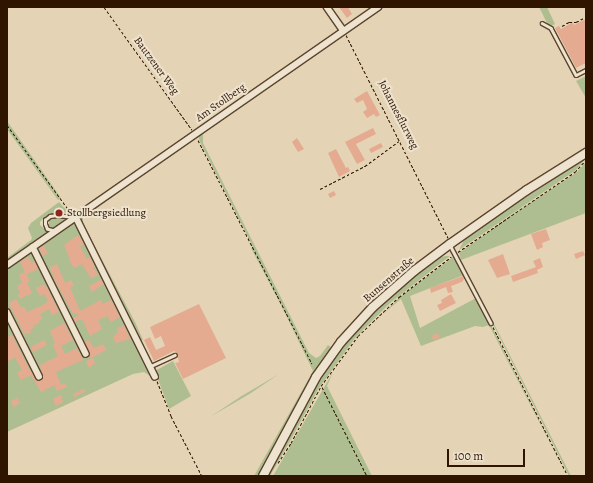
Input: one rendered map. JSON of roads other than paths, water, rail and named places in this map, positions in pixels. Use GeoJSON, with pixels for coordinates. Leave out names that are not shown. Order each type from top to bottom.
{"type":"FeatureCollection","features":[{"type":"Feature","properties":{"kind":"main road","name":"Bunsenstraße"},"geometry":{"type":"LineString","coordinates":[[262,476],[301,402],[319,372],[341,342],[388,292],[450,244],[527,190],[586,153]]}},
{"type":"Feature","properties":{"kind":"street"},"geometry":{"type":"LineString","coordinates":[[327,7],[344,31]]}},
{"type":"Feature","properties":{"kind":"street","name":"Am Stollberg"},"geometry":{"type":"LineString","coordinates":[[7,265],[56,231],[73,216],[195,134],[378,7]]}},
{"type":"Feature","properties":{"kind":"street"},"geometry":{"type":"LineString","coordinates":[[73,216],[155,376]]}},
{"type":"Feature","properties":{"kind":"street"},"geometry":{"type":"LineString","coordinates":[[33,248],[86,354]]}},
{"type":"Feature","properties":{"kind":"street"},"geometry":{"type":"LineString","coordinates":[[7,312],[40,376]]}},
{"type":"Feature","properties":{"kind":"lane"},"geometry":{"type":"LineString","coordinates":[[542,23],[551,28],[576,75],[586,70]]}},
{"type":"Feature","properties":{"kind":"lane"},"geometry":{"type":"LineString","coordinates":[[56,231],[50,230],[46,226],[45,222],[47,218],[54,215],[73,216]]}},
{"type":"Feature","properties":{"kind":"lane"},"geometry":{"type":"LineString","coordinates":[[450,244],[491,323]]}},
{"type":"Feature","properties":{"kind":"lane"},"geometry":{"type":"LineString","coordinates":[[151,367],[175,355]]}},
{"type":"Feature","properties":{"kind":"place","name":"Stollbergsiedlung"},"geometry":{"type":"Point","coordinates":[59,213]}}]}
